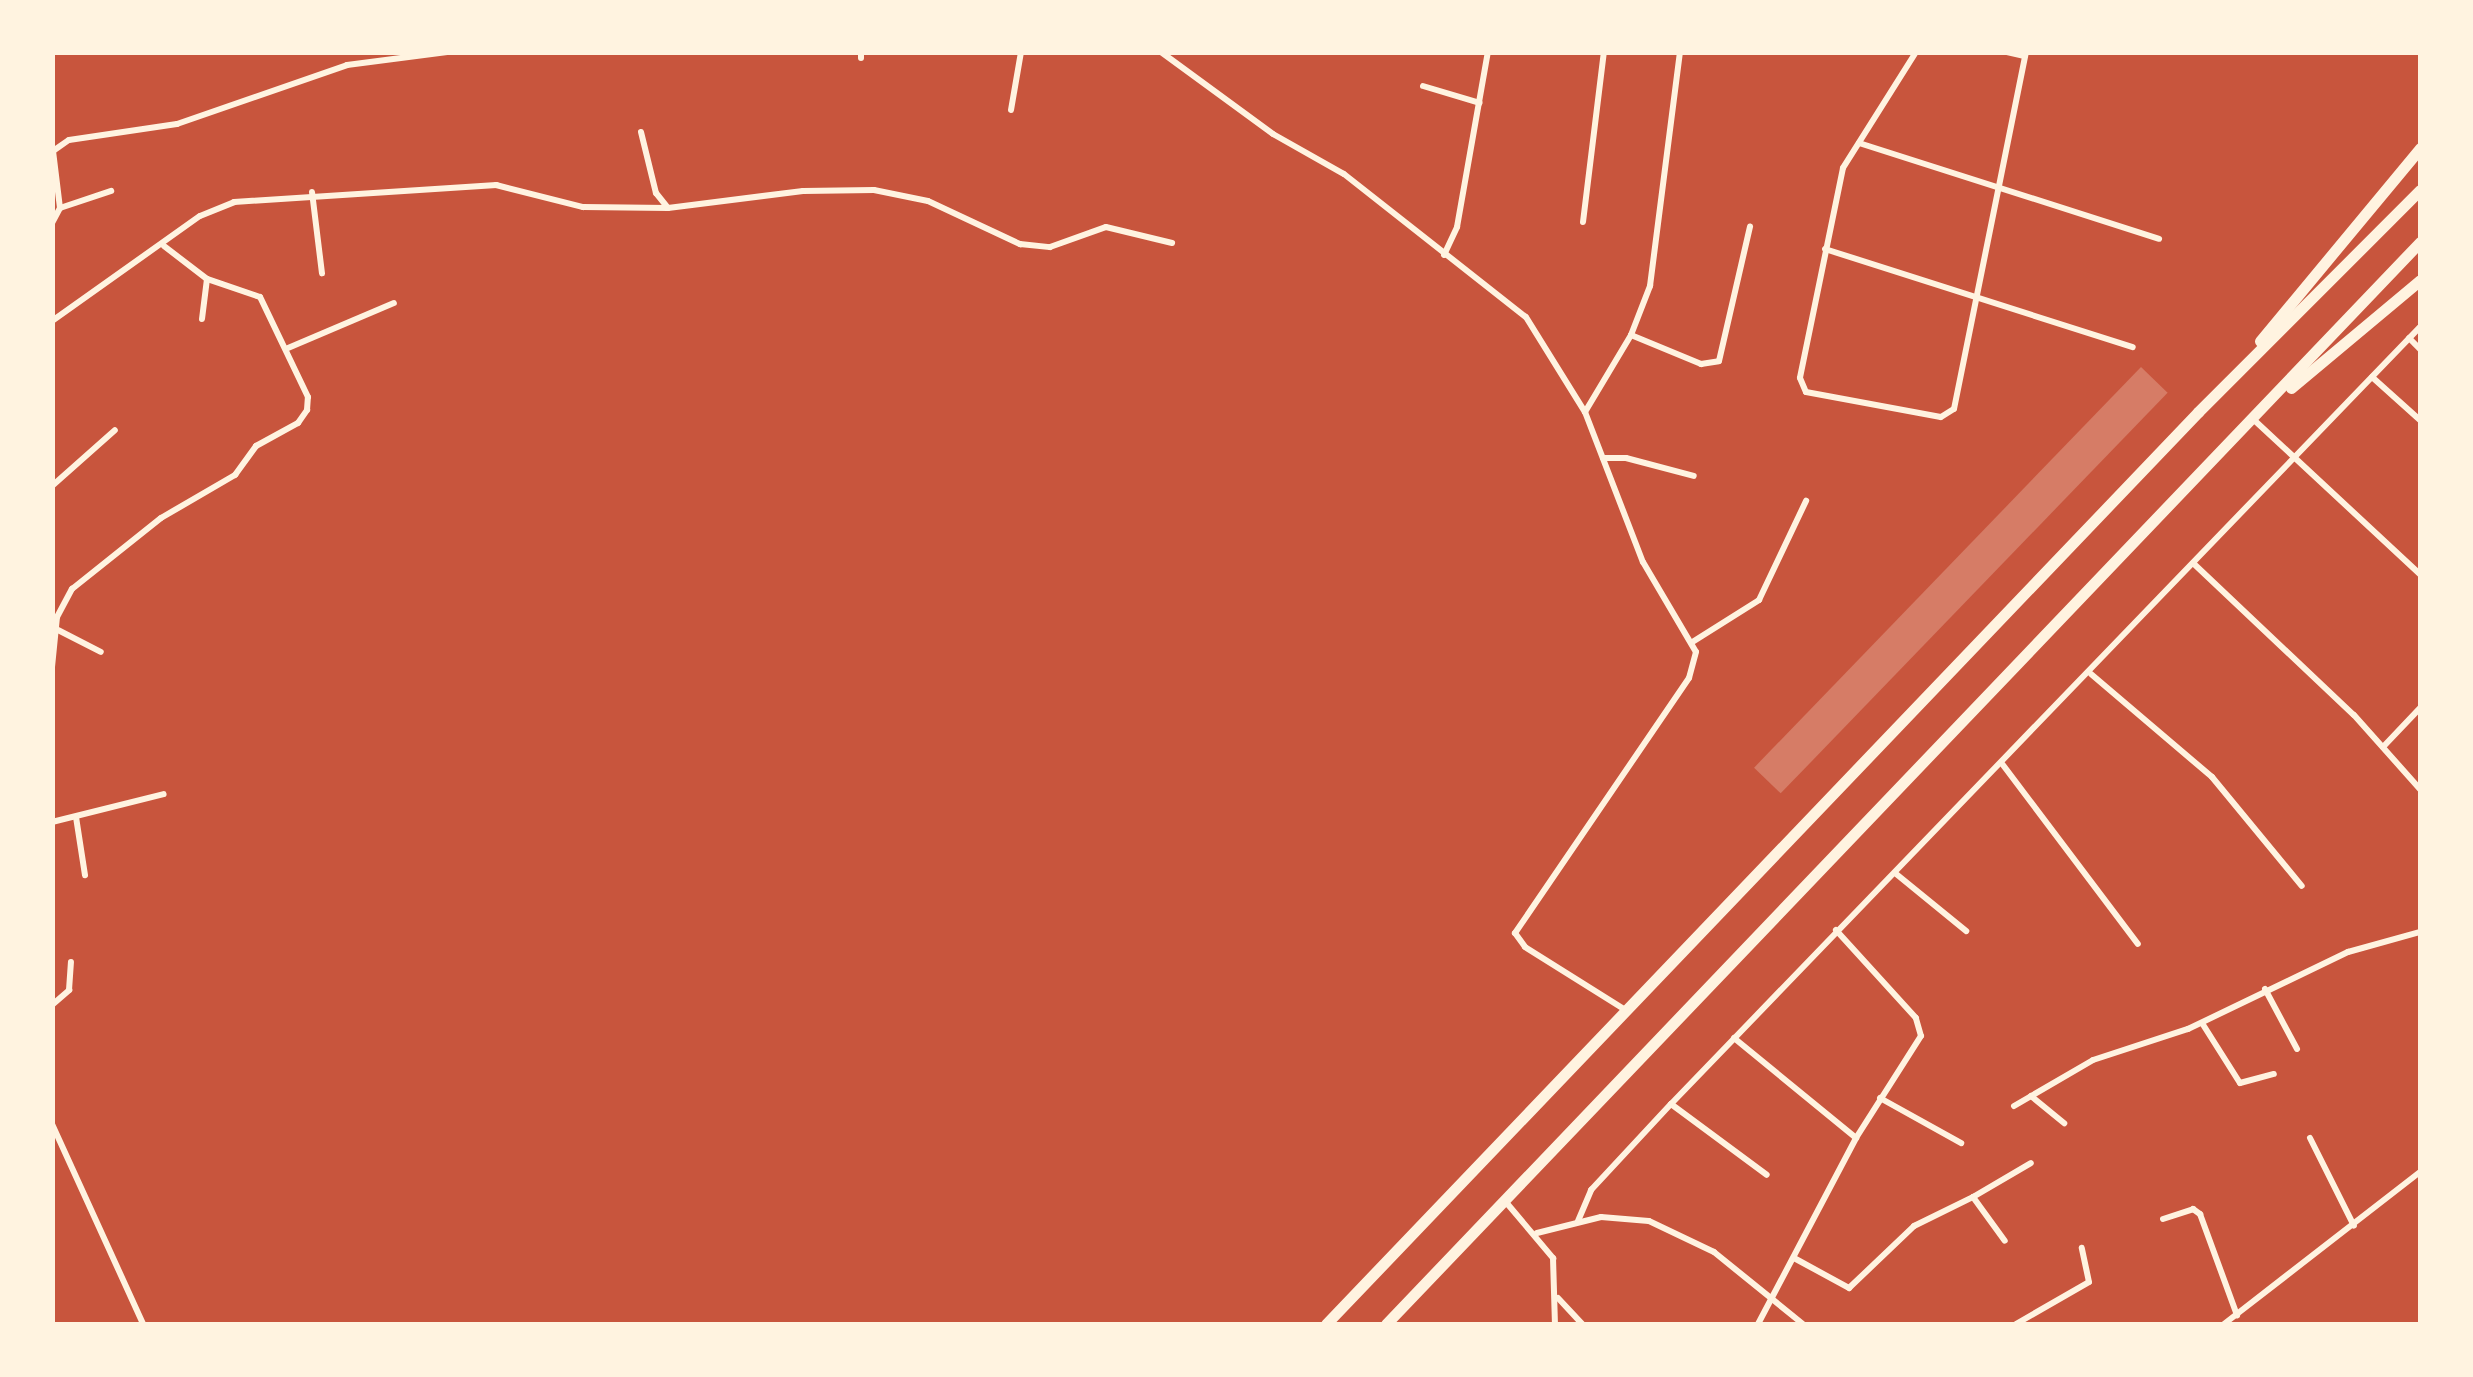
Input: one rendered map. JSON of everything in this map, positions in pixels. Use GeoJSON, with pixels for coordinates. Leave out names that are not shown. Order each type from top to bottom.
{"type":"FeatureCollection","features":[{"type":"Feature","properties":{"kind":"highway"},"geometry":{"type":"LineString","coordinates":[[2222,388],[2420,148]]}},
{"type":"Feature","properties":{"kind":"highway"},"geometry":{"type":"LineString","coordinates":[[1326,1324],[2222,388],[2420,190]]}},
{"type":"Feature","properties":{"kind":"highway"},"geometry":{"type":"LineString","coordinates":[[1386,1324],[2420,242]]}},
{"type":"Feature","properties":{"kind":"highway"},"geometry":{"type":"LineString","coordinates":[[2253,420],[2420,280]]}},
{"type":"Feature","properties":{"kind":"street"},"geometry":{"type":"LineString","coordinates":[[52,224],[60,208],[53,150],[70,140],[178,124],[329,70],[447,52]]}},
{"type":"Feature","properties":{"kind":"street"},"geometry":{"type":"LineString","coordinates":[[1011,110],[1022,52]]}},
{"type":"Feature","properties":{"kind":"street"},"geometry":{"type":"LineString","coordinates":[[1162,52],[1273,134],[1344,174],[1534,325],[1585,412],[1643,562],[1694,641],[1689,678],[1515,933],[1525,947],[1628,1012]]}},
{"type":"Feature","properties":{"kind":"street"},"geometry":{"type":"LineString","coordinates":[[1444,255],[1457,227],[1488,52]]}},
{"type":"Feature","properties":{"kind":"street"},"geometry":{"type":"LineString","coordinates":[[1583,222],[1604,52]]}},
{"type":"Feature","properties":{"kind":"street"},"geometry":{"type":"LineString","coordinates":[[1585,412],[1631,336],[1659,244],[1680,52]]}},
{"type":"Feature","properties":{"kind":"street"},"geometry":{"type":"LineString","coordinates":[[1916,52],[1837,186],[1800,378],[1806,392],[1950,415],[2025,54],[2007,52]]}},
{"type":"Feature","properties":{"kind":"street"},"geometry":{"type":"LineString","coordinates":[[1423,86],[1480,104]]}},
{"type":"Feature","properties":{"kind":"street"},"geometry":{"type":"LineString","coordinates":[[641,132],[656,192],[668,208]]}},
{"type":"Feature","properties":{"kind":"street"},"geometry":{"type":"LineString","coordinates":[[1859,144],[2160,239]]}},
{"type":"Feature","properties":{"kind":"street"},"geometry":{"type":"LineString","coordinates":[[52,321],[164,246],[200,216],[234,202],[312,192],[434,192],[496,185],[582,207],[668,208],[803,191],[874,190],[928,201],[1020,244],[1063,244],[1106,226],[1172,243]]}},
{"type":"Feature","properties":{"kind":"street"},"geometry":{"type":"LineString","coordinates":[[60,208],[111,191]]}},
{"type":"Feature","properties":{"kind":"street"},"geometry":{"type":"LineString","coordinates":[[312,192],[322,273]]}},
{"type":"Feature","properties":{"kind":"street"},"geometry":{"type":"LineString","coordinates":[[1631,336],[1701,364],[1719,361],[1750,227]]}},
{"type":"Feature","properties":{"kind":"street"},"geometry":{"type":"LineString","coordinates":[[52,666],[64,600],[120,548],[235,475],[256,446],[304,417],[308,397],[288,348],[260,297],[207,280],[164,246]]}},
{"type":"Feature","properties":{"kind":"street"},"geometry":{"type":"LineString","coordinates":[[1825,249],[2133,346]]}},
{"type":"Feature","properties":{"kind":"street"},"geometry":{"type":"LineString","coordinates":[[202,318],[207,280]]}},
{"type":"Feature","properties":{"kind":"street"},"geometry":{"type":"LineString","coordinates":[[288,348],[394,303]]}},
{"type":"Feature","properties":{"kind":"street"},"geometry":{"type":"LineString","coordinates":[[1578,1221],[1591,1190],[1670,1104],[1836,930],[2092,674],[2420,327]]}},
{"type":"Feature","properties":{"kind":"street"},"geometry":{"type":"LineString","coordinates":[[2410,338],[2420,349]]}},
{"type":"Feature","properties":{"kind":"street"},"geometry":{"type":"LineString","coordinates":[[2372,377],[2420,420]]}},
{"type":"Feature","properties":{"kind":"street"},"geometry":{"type":"LineString","coordinates":[[2253,420],[2420,574]]}},
{"type":"Feature","properties":{"kind":"street"},"geometry":{"type":"LineString","coordinates":[[52,486],[115,430]]}},
{"type":"Feature","properties":{"kind":"street"},"geometry":{"type":"LineString","coordinates":[[1603,458],[1694,476]]}},
{"type":"Feature","properties":{"kind":"street"},"geometry":{"type":"LineString","coordinates":[[1694,641],[1759,600],[1806,500]]}},
{"type":"Feature","properties":{"kind":"street"},"geometry":{"type":"LineString","coordinates":[[2194,563],[2383,747],[2420,789]]}},
{"type":"Feature","properties":{"kind":"street"},"geometry":{"type":"LineString","coordinates":[[58,630],[100,652]]}},
{"type":"Feature","properties":{"kind":"street"},"geometry":{"type":"LineString","coordinates":[[2092,674],[2212,777],[2302,886]]}},
{"type":"Feature","properties":{"kind":"street"},"geometry":{"type":"LineString","coordinates":[[2383,747],[2420,708]]}},
{"type":"Feature","properties":{"kind":"street"},"geometry":{"type":"LineString","coordinates":[[2003,765],[2138,944]]}},
{"type":"Feature","properties":{"kind":"street"},"geometry":{"type":"LineString","coordinates":[[52,822],[164,794]]}},
{"type":"Feature","properties":{"kind":"street"},"geometry":{"type":"LineString","coordinates":[[76,818],[85,874]]}},
{"type":"Feature","properties":{"kind":"street"},"geometry":{"type":"LineString","coordinates":[[1895,874],[1966,930]]}},
{"type":"Feature","properties":{"kind":"street"},"geometry":{"type":"LineString","coordinates":[[1758,1324],[1856,1138],[1917,1046],[1921,1027],[1836,930]]}},
{"type":"Feature","properties":{"kind":"street"},"geometry":{"type":"LineString","coordinates":[[2014,1106],[2093,1060],[2202,1023],[2348,952],[2420,932]]}},
{"type":"Feature","properties":{"kind":"street"},"geometry":{"type":"LineString","coordinates":[[52,1005],[70,990],[71,962]]}},
{"type":"Feature","properties":{"kind":"street"},"geometry":{"type":"LineString","coordinates":[[2266,989],[2297,1049]]}},
{"type":"Feature","properties":{"kind":"street"},"geometry":{"type":"LineString","coordinates":[[2202,1023],[2240,1082],[2274,1074]]}},
{"type":"Feature","properties":{"kind":"street"},"geometry":{"type":"LineString","coordinates":[[1734,1038],[1856,1138]]}},
{"type":"Feature","properties":{"kind":"street"},"geometry":{"type":"LineString","coordinates":[[2031,1096],[2064,1123]]}},
{"type":"Feature","properties":{"kind":"street"},"geometry":{"type":"LineString","coordinates":[[1880,1098],[1962,1143]]}},
{"type":"Feature","properties":{"kind":"street"},"geometry":{"type":"LineString","coordinates":[[1670,1104],[1767,1175]]}},
{"type":"Feature","properties":{"kind":"street"},"geometry":{"type":"LineString","coordinates":[[52,1124],[143,1324]]}},
{"type":"Feature","properties":{"kind":"street"},"geometry":{"type":"LineString","coordinates":[[2310,1138],[2354,1226]]}},
{"type":"Feature","properties":{"kind":"street"},"geometry":{"type":"LineString","coordinates":[[52,1151],[62,1147]]}},
{"type":"Feature","properties":{"kind":"street"},"geometry":{"type":"LineString","coordinates":[[1794,1258],[1849,1288],[1914,1226],[2031,1163]]}},
{"type":"Feature","properties":{"kind":"street"},"geometry":{"type":"LineString","coordinates":[[2224,1324],[2420,1172]]}},
{"type":"Feature","properties":{"kind":"street"},"geometry":{"type":"LineString","coordinates":[[1973,1197],[2005,1240]]}},
{"type":"Feature","properties":{"kind":"street"},"geometry":{"type":"LineString","coordinates":[[1506,1201],[1538,1233],[1553,1258],[1558,1298],[1555,1324]]}},
{"type":"Feature","properties":{"kind":"street"},"geometry":{"type":"LineString","coordinates":[[2164,1219],[2194,1209],[2200,1214],[2237,1315]]}},
{"type":"Feature","properties":{"kind":"street"},"geometry":{"type":"LineString","coordinates":[[1538,1233],[1578,1221],[1649,1222],[1714,1252],[1803,1324]]}},
{"type":"Feature","properties":{"kind":"street"},"geometry":{"type":"LineString","coordinates":[[2016,1324],[2089,1282],[2082,1248]]}},
{"type":"Feature","properties":{"kind":"street"},"geometry":{"type":"LineString","coordinates":[[1558,1298],[1582,1324]]}},
{"type":"Feature","properties":{"kind":"building"},"geometry":{"type":"Polygon","coordinates":[[[2141,367],[2168,393],[1781,793],[1754,768],[2141,367]]]}}]}
